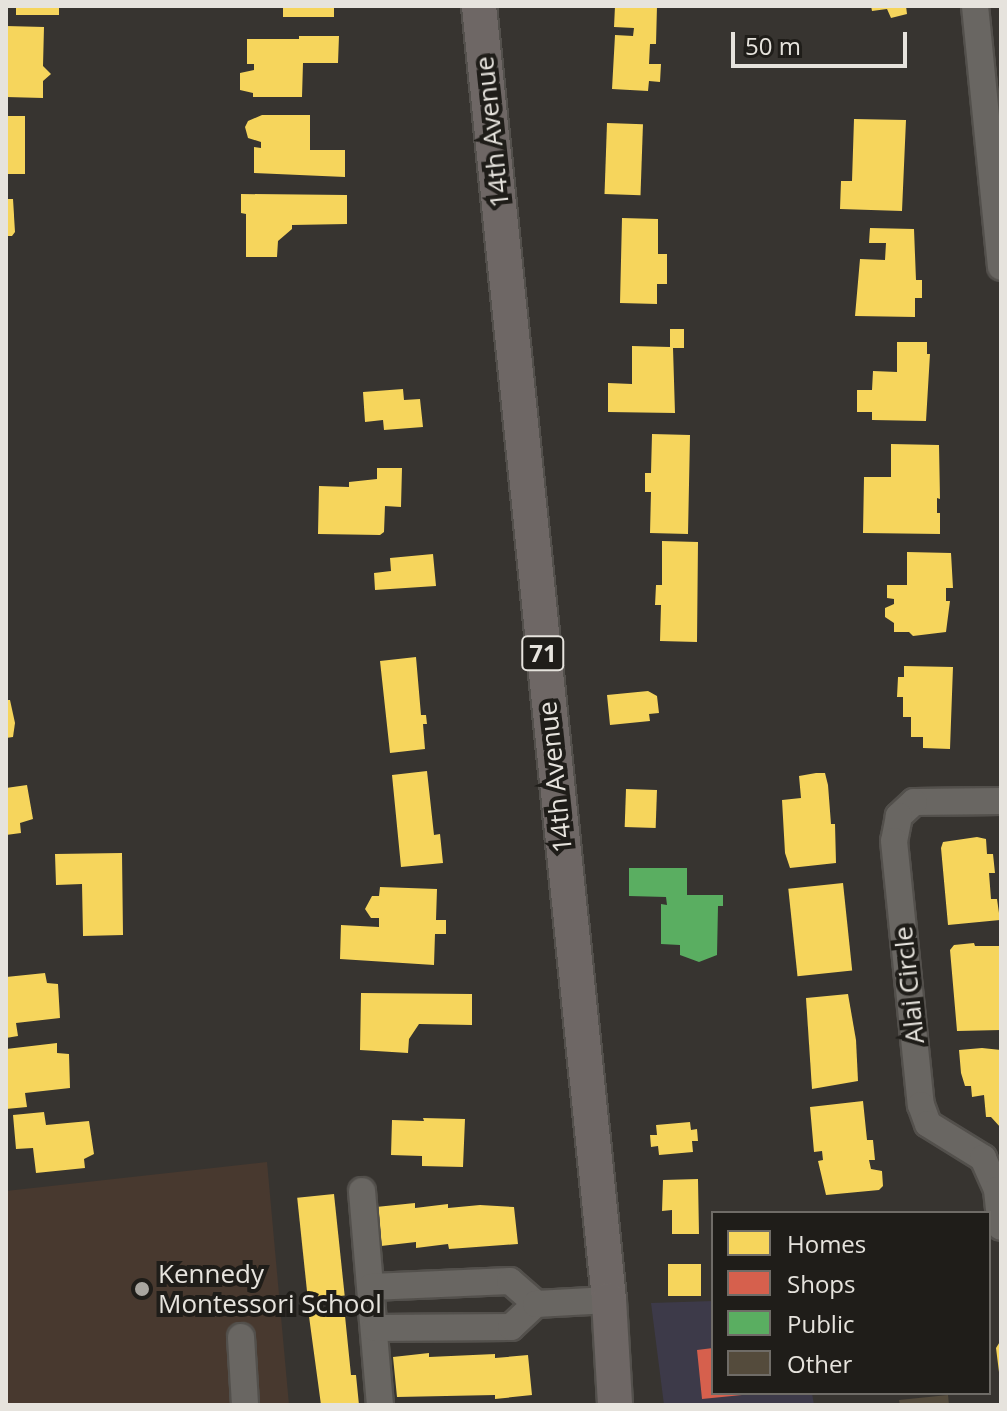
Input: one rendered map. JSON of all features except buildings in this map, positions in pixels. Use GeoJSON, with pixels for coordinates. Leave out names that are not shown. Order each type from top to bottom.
{"type":"FeatureCollection","features":[{"type":"Feature","properties":{"kind":"main road","name":"14th Avenue"},"geometry":{"type":"LineString","coordinates":[[479,6],[609,1300],[615,1405]]}},
{"type":"Feature","properties":{"kind":"street"},"geometry":{"type":"LineString","coordinates":[[975,6],[1001,267]]}},
{"type":"Feature","properties":{"kind":"street","name":"Alai Circle"},"geometry":{"type":"LineString","coordinates":[[1001,801],[914,802],[899,816],[894,841],[921,1105],[928,1124],[983,1158],[997,1190],[1001,1227]]}},
{"type":"Feature","properties":{"kind":"street"},"geometry":{"type":"LineString","coordinates":[[362,1191],[380,1405]]}},
{"type":"Feature","properties":{"kind":"street"},"geometry":{"type":"LineString","coordinates":[[371,1287],[510,1281],[536,1304]]}},
{"type":"Feature","properties":{"kind":"street"},"geometry":{"type":"LineString","coordinates":[[375,1328],[511,1327],[536,1304],[609,1300]]}},
{"type":"Feature","properties":{"kind":"street"},"geometry":{"type":"LineString","coordinates":[[241,1337],[245,1405]]}},
{"type":"Feature","properties":{"kind":"shaded area","name":"Kennedy Montessori School"},"geometry":{"type":"Polygon","coordinates":[[[267,1162],[289,1405],[7,1405],[6,1191],[267,1162]]]}},
{"type":"Feature","properties":{"kind":"shaded area"},"geometry":{"type":"Polygon","coordinates":[[[711,1301],[711,1395],[812,1395],[814,1405],[664,1405],[651,1303],[711,1301]]]}},
{"type":"Feature","properties":{"kind":"place","name":"Kennedy Montessori School"},"geometry":{"type":"Point","coordinates":[142,1289]}}]}
